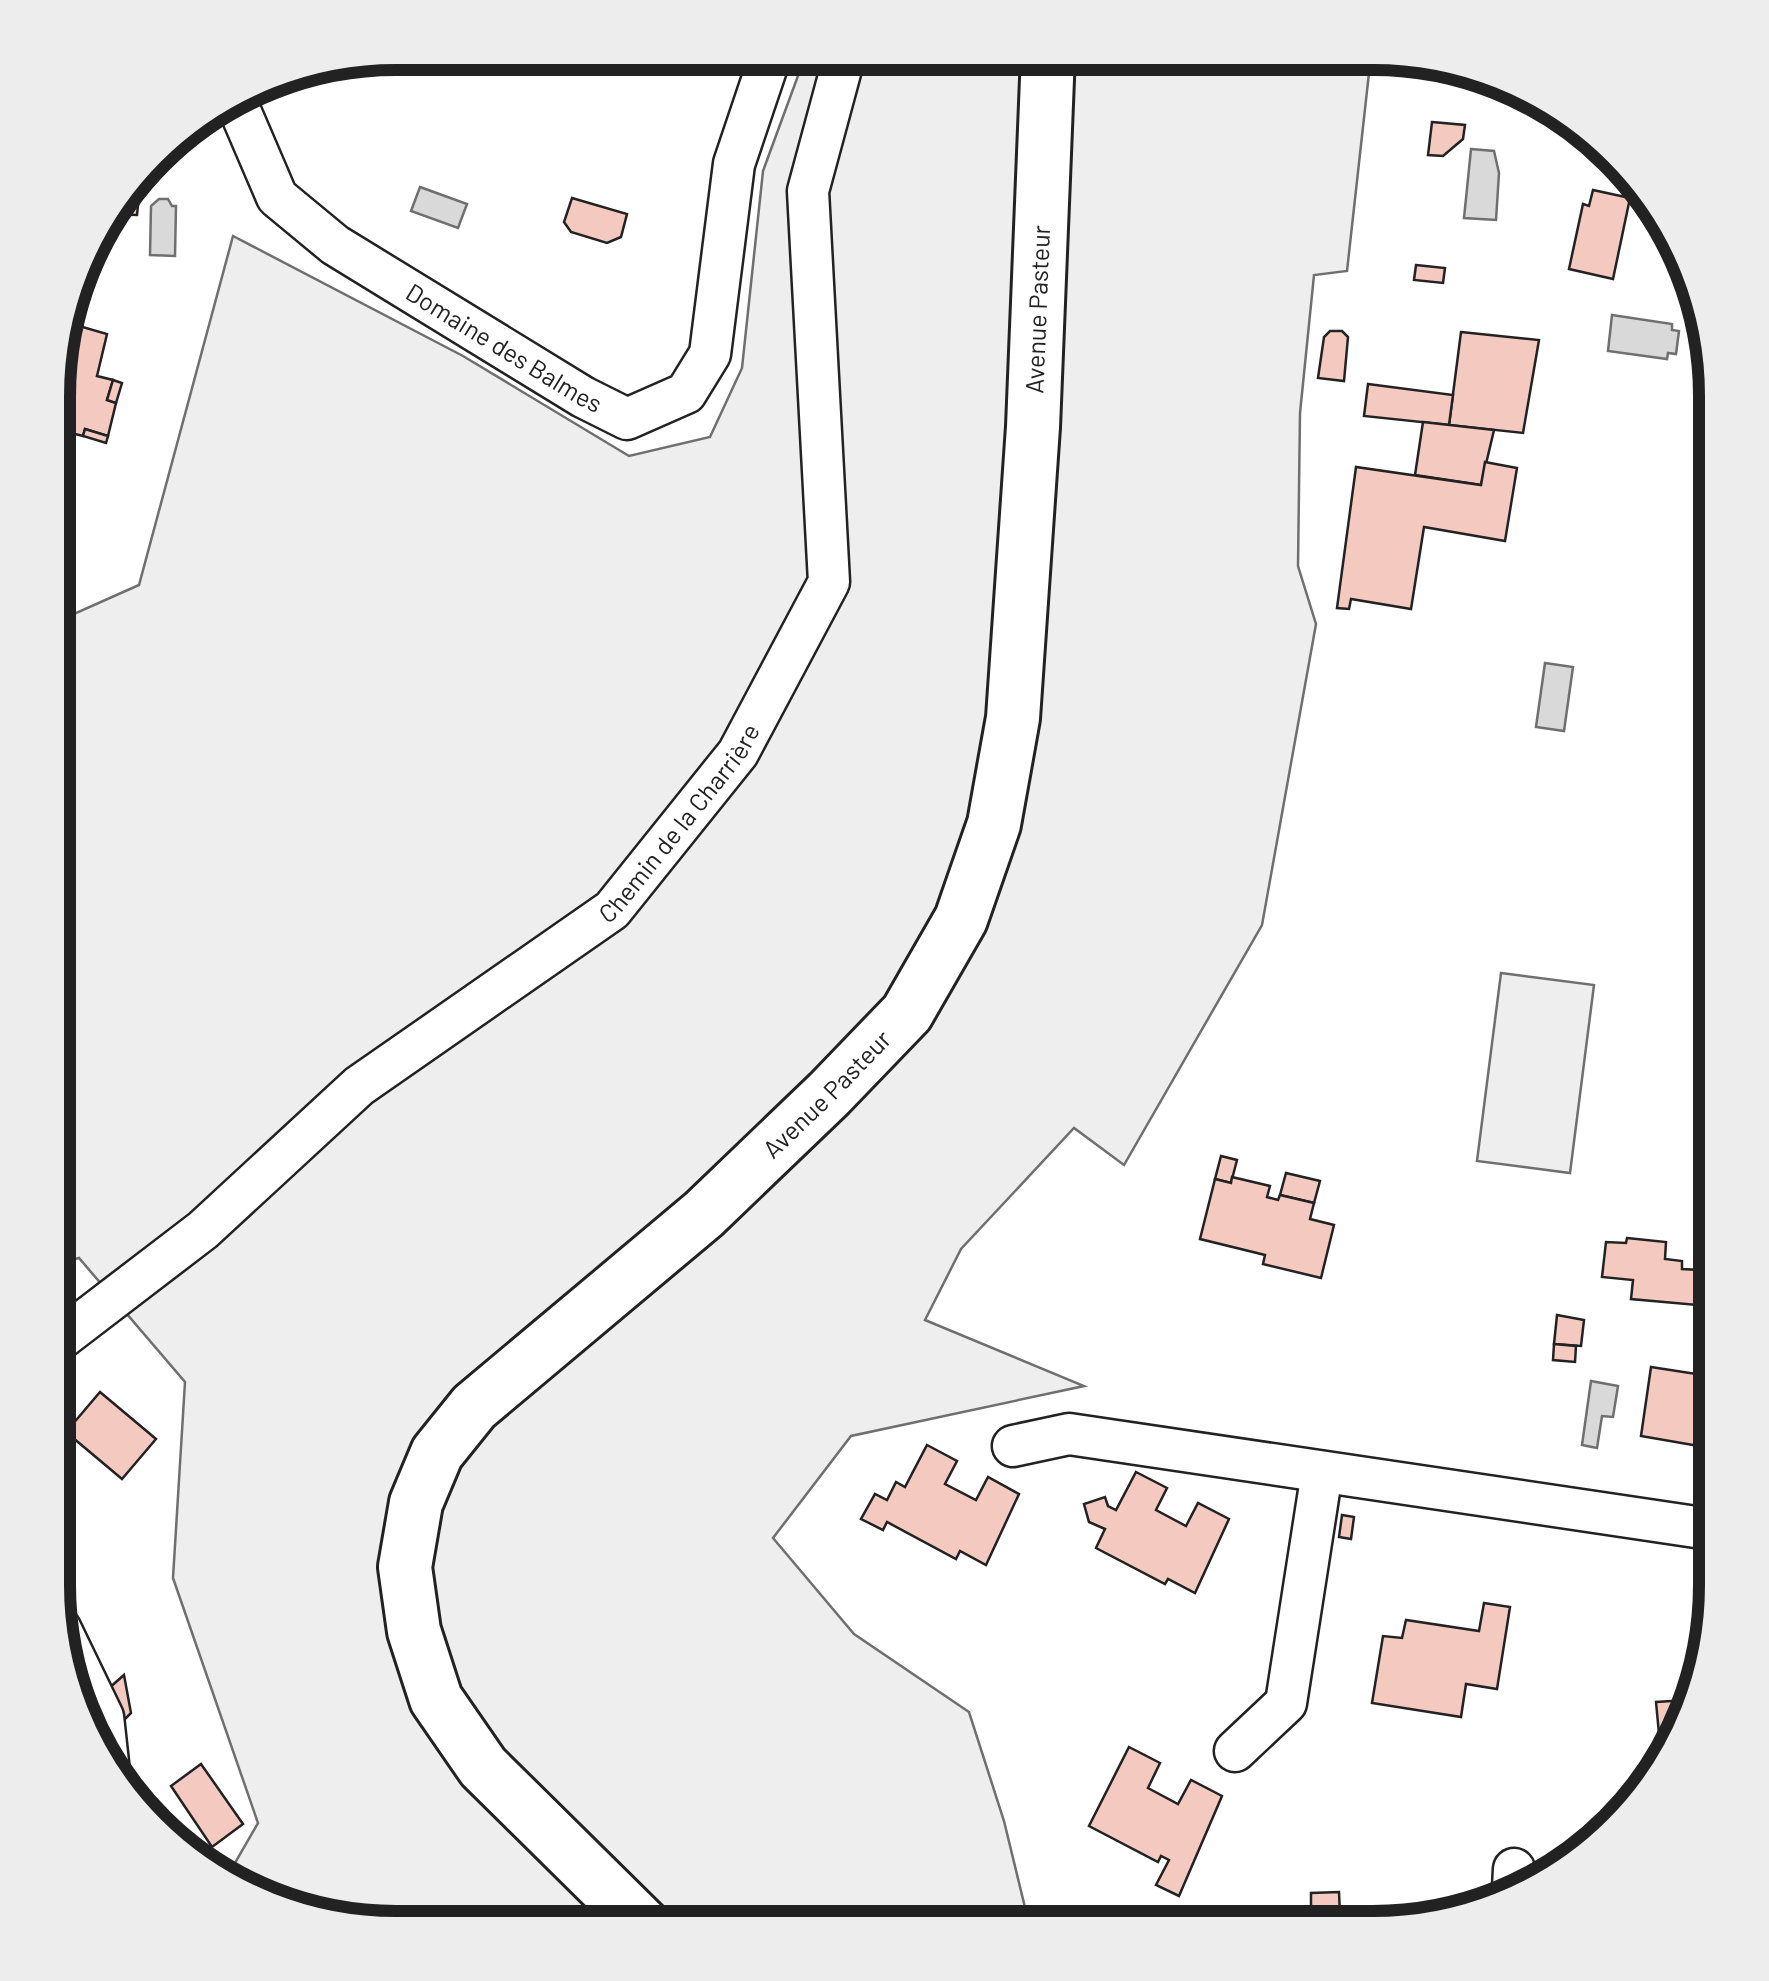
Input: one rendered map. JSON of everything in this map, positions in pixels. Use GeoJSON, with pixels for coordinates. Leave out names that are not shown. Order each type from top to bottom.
{"type":"FeatureCollection","features":[{"type":"Feature","properties":{"kind":"main road","name":"Avenue Pasteur"},"geometry":{"type":"LineString","coordinates":[[628,1910],[483,1767],[436,1699],[414,1631],[405,1568],[416,1502],[437,1453],[474,1407],[704,1214],[907,1013],[960,919],[994,824],[1013,718],[1032,427],[1047,70]]}},
{"type":"Feature","properties":{"kind":"street","name":"Domaine des Balmes"},"geometry":{"type":"LineString","coordinates":[[240,110],[278,197],[335,245],[582,396],[627,419],[686,394],[710,354],[734,164],[765,71]]}},
{"type":"Feature","properties":{"kind":"street","name":"Chemin de la Charrière"},"geometry":{"type":"LineString","coordinates":[[71,1331],[203,1230],[359,1086],[612,910],[738,753],[829,582],[808,191],[841,71]]}},
{"type":"Feature","properties":{"kind":"street"},"geometry":{"type":"LineString","coordinates":[[1014,1446],[1069,1434],[1698,1527]]}},
{"type":"Feature","properties":{"kind":"street"},"geometry":{"type":"LineString","coordinates":[[1236,1751],[1286,1703],[1322,1472]]}},
{"type":"Feature","properties":{"kind":"street"},"geometry":{"type":"LineString","coordinates":[[84,1677],[103,1718],[104,1729]]}},
{"type":"Feature","properties":{"kind":"shaded area"},"geometry":{"type":"Polygon","coordinates":[[[1369,70],[1347,271],[1314,275],[1300,413],[1298,566],[1316,624],[1262,925],[1124,1165],[1074,1128],[961,1249],[925,1320],[1084,1386],[851,1436],[773,1538],[854,1634],[969,1712],[1004,1821],[1026,1910],[374,1910],[311,1900],[233,1867],[258,1823],[173,1578],[185,1382],[79,1258],[71,1260],[70,616],[139,585],[233,236],[463,356],[629,456],[710,437],[742,368],[763,171],[800,71],[1369,70]]]}},
{"type":"Feature","properties":{"kind":"shaded area"},"geometry":{"type":"Polygon","coordinates":[[[1471,149],[1494,151],[1499,173],[1496,220],[1464,218],[1471,149]]]}},
{"type":"Feature","properties":{"kind":"shaded area"},"geometry":{"type":"Polygon","coordinates":[[[420,187],[467,204],[458,228],[411,211],[420,187]]]}},
{"type":"Feature","properties":{"kind":"shaded area"},"geometry":{"type":"Polygon","coordinates":[[[159,199],[168,199],[176,206],[175,256],[150,255],[151,206],[159,199]]]}},
{"type":"Feature","properties":{"kind":"shaded area"},"geometry":{"type":"Polygon","coordinates":[[[1612,315],[1672,324],[1672,330],[1679,331],[1676,354],[1668,353],[1667,359],[1608,351],[1612,315]]]}},
{"type":"Feature","properties":{"kind":"shaded area"},"geometry":{"type":"Polygon","coordinates":[[[1545,663],[1573,667],[1564,731],[1536,727],[1545,663]]]}},
{"type":"Feature","properties":{"kind":"shaded area"},"geometry":{"type":"Polygon","coordinates":[[[1501,973],[1594,985],[1570,1173],[1477,1161],[1501,973]]]}},
{"type":"Feature","properties":{"kind":"shaded area"},"geometry":{"type":"Polygon","coordinates":[[[1591,1381],[1618,1386],[1613,1417],[1602,1416],[1597,1448],[1582,1445],[1591,1381]]]}},
{"type":"Feature","properties":{"kind":"building"},"geometry":{"type":"Polygon","coordinates":[[[1432,122],[1465,125],[1463,139],[1443,156],[1428,155],[1432,122]]]}},
{"type":"Feature","properties":{"kind":"building"},"geometry":{"type":"Polygon","coordinates":[[[1593,190],[1630,198],[1613,279],[1569,269],[1583,204],[1589,206],[1593,190]]]}},
{"type":"Feature","properties":{"kind":"building"},"geometry":{"type":"Polygon","coordinates":[[[572,198],[627,214],[621,237],[607,243],[571,232],[564,222],[572,198]]]}},
{"type":"Feature","properties":{"kind":"building"},"geometry":{"type":"Polygon","coordinates":[[[133,205],[138,205],[137,215],[125,215],[133,205]]]}},
{"type":"Feature","properties":{"kind":"building"},"geometry":{"type":"Polygon","coordinates":[[[1416,265],[1445,268],[1443,283],[1414,280],[1416,265]]]}},
{"type":"Feature","properties":{"kind":"building"},"geometry":{"type":"Polygon","coordinates":[[[78,326],[107,334],[97,376],[113,380],[107,400],[116,403],[108,436],[85,429],[83,436],[70,433],[73,353],[78,326]]]}},
{"type":"Feature","properties":{"kind":"building"},"geometry":{"type":"Polygon","coordinates":[[[1330,331],[1342,331],[1348,337],[1344,381],[1318,378],[1324,337],[1330,331]]]}},
{"type":"Feature","properties":{"kind":"building"},"geometry":{"type":"Polygon","coordinates":[[[1461,332],[1539,340],[1523,433],[1449,425],[1461,332]]]}},
{"type":"Feature","properties":{"kind":"building"},"geometry":{"type":"Polygon","coordinates":[[[113,380],[122,383],[116,403],[107,400],[113,380]]]}},
{"type":"Feature","properties":{"kind":"building"},"geometry":{"type":"Polygon","coordinates":[[[1368,384],[1453,395],[1449,425],[1364,416],[1368,384]]]}},
{"type":"Feature","properties":{"kind":"building"},"geometry":{"type":"Polygon","coordinates":[[[1423,422],[1494,430],[1481,485],[1415,475],[1423,422]]]}},
{"type":"Feature","properties":{"kind":"building"},"geometry":{"type":"Polygon","coordinates":[[[85,429],[108,436],[106,443],[83,436],[85,429]]]}},
{"type":"Feature","properties":{"kind":"building"},"geometry":{"type":"Polygon","coordinates":[[[1485,462],[1517,468],[1505,541],[1424,527],[1411,609],[1351,599],[1349,609],[1337,608],[1356,467],[1481,485],[1485,462]]]}},
{"type":"Feature","properties":{"kind":"building"},"geometry":{"type":"Polygon","coordinates":[[[1221,1156],[1237,1160],[1231,1183],[1215,1179],[1221,1156]]]}},
{"type":"Feature","properties":{"kind":"building"},"geometry":{"type":"Polygon","coordinates":[[[1286,1173],[1320,1181],[1314,1203],[1280,1195],[1286,1173]]]}},
{"type":"Feature","properties":{"kind":"building"},"geometry":{"type":"Polygon","coordinates":[[[1232,1177],[1270,1186],[1267,1197],[1278,1200],[1280,1195],[1314,1203],[1310,1219],[1334,1225],[1321,1278],[1263,1264],[1265,1255],[1200,1239],[1215,1179],[1231,1183],[1232,1177]]]}},
{"type":"Feature","properties":{"kind":"building"},"geometry":{"type":"Polygon","coordinates":[[[1627,1238],[1666,1242],[1665,1259],[1682,1261],[1682,1269],[1698,1270],[1697,1305],[1631,1299],[1633,1280],[1602,1277],[1606,1242],[1626,1243],[1627,1238]]]}},
{"type":"Feature","properties":{"kind":"building"},"geometry":{"type":"Polygon","coordinates":[[[1557,1315],[1584,1320],[1581,1346],[1554,1344],[1557,1315]]]}},
{"type":"Feature","properties":{"kind":"building"},"geometry":{"type":"Polygon","coordinates":[[[1554,1344],[1576,1346],[1575,1362],[1553,1360],[1554,1344]]]}},
{"type":"Feature","properties":{"kind":"building"},"geometry":{"type":"Polygon","coordinates":[[[1651,1367],[1698,1374],[1698,1446],[1641,1436],[1651,1367]]]}},
{"type":"Feature","properties":{"kind":"building"},"geometry":{"type":"Polygon","coordinates":[[[100,1392],[156,1439],[122,1479],[71,1436],[71,1426],[100,1392]]]}},
{"type":"Feature","properties":{"kind":"building"},"geometry":{"type":"Polygon","coordinates":[[[927,1445],[957,1461],[945,1484],[976,1500],[988,1477],[1019,1494],[986,1565],[960,1551],[956,1559],[887,1522],[883,1530],[861,1519],[875,1494],[887,1500],[896,1482],[905,1487],[927,1445]]]}},
{"type":"Feature","properties":{"kind":"building"},"geometry":{"type":"Polygon","coordinates":[[[1136,1472],[1167,1488],[1156,1510],[1186,1526],[1198,1503],[1229,1519],[1195,1593],[1168,1579],[1165,1584],[1096,1548],[1105,1529],[1089,1522],[1084,1504],[1105,1497],[1108,1506],[1116,1510],[1136,1472]]]}},
{"type":"Feature","properties":{"kind":"building"},"geometry":{"type":"Polygon","coordinates":[[[1342,1515],[1354,1517],[1351,1539],[1339,1537],[1342,1515]]]}},
{"type":"Feature","properties":{"kind":"building"},"geometry":{"type":"Polygon","coordinates":[[[1484,1603],[1510,1607],[1497,1689],[1466,1684],[1461,1717],[1372,1703],[1383,1636],[1402,1638],[1406,1620],[1479,1631],[1484,1603]]]}},
{"type":"Feature","properties":{"kind":"building"},"geometry":{"type":"Polygon","coordinates":[[[124,1675],[131,1713],[118,1726],[108,1689],[124,1675]]]}},
{"type":"Feature","properties":{"kind":"building"},"geometry":{"type":"Polygon","coordinates":[[[1677,1701],[1662,1734],[1659,1734],[1656,1702],[1677,1701]]]}},
{"type":"Feature","properties":{"kind":"building"},"geometry":{"type":"Polygon","coordinates":[[[1129,1747],[1160,1763],[1148,1788],[1178,1804],[1191,1780],[1222,1796],[1179,1896],[1156,1885],[1169,1860],[1161,1856],[1158,1862],[1089,1826],[1129,1747]]]}},
{"type":"Feature","properties":{"kind":"building"},"geometry":{"type":"Polygon","coordinates":[[[201,1764],[243,1824],[212,1847],[171,1786],[201,1764]]]}},
{"type":"Feature","properties":{"kind":"building"},"geometry":{"type":"Polygon","coordinates":[[[1339,1892],[1340,1910],[1311,1910],[1311,1893],[1339,1892]]]}}]}
